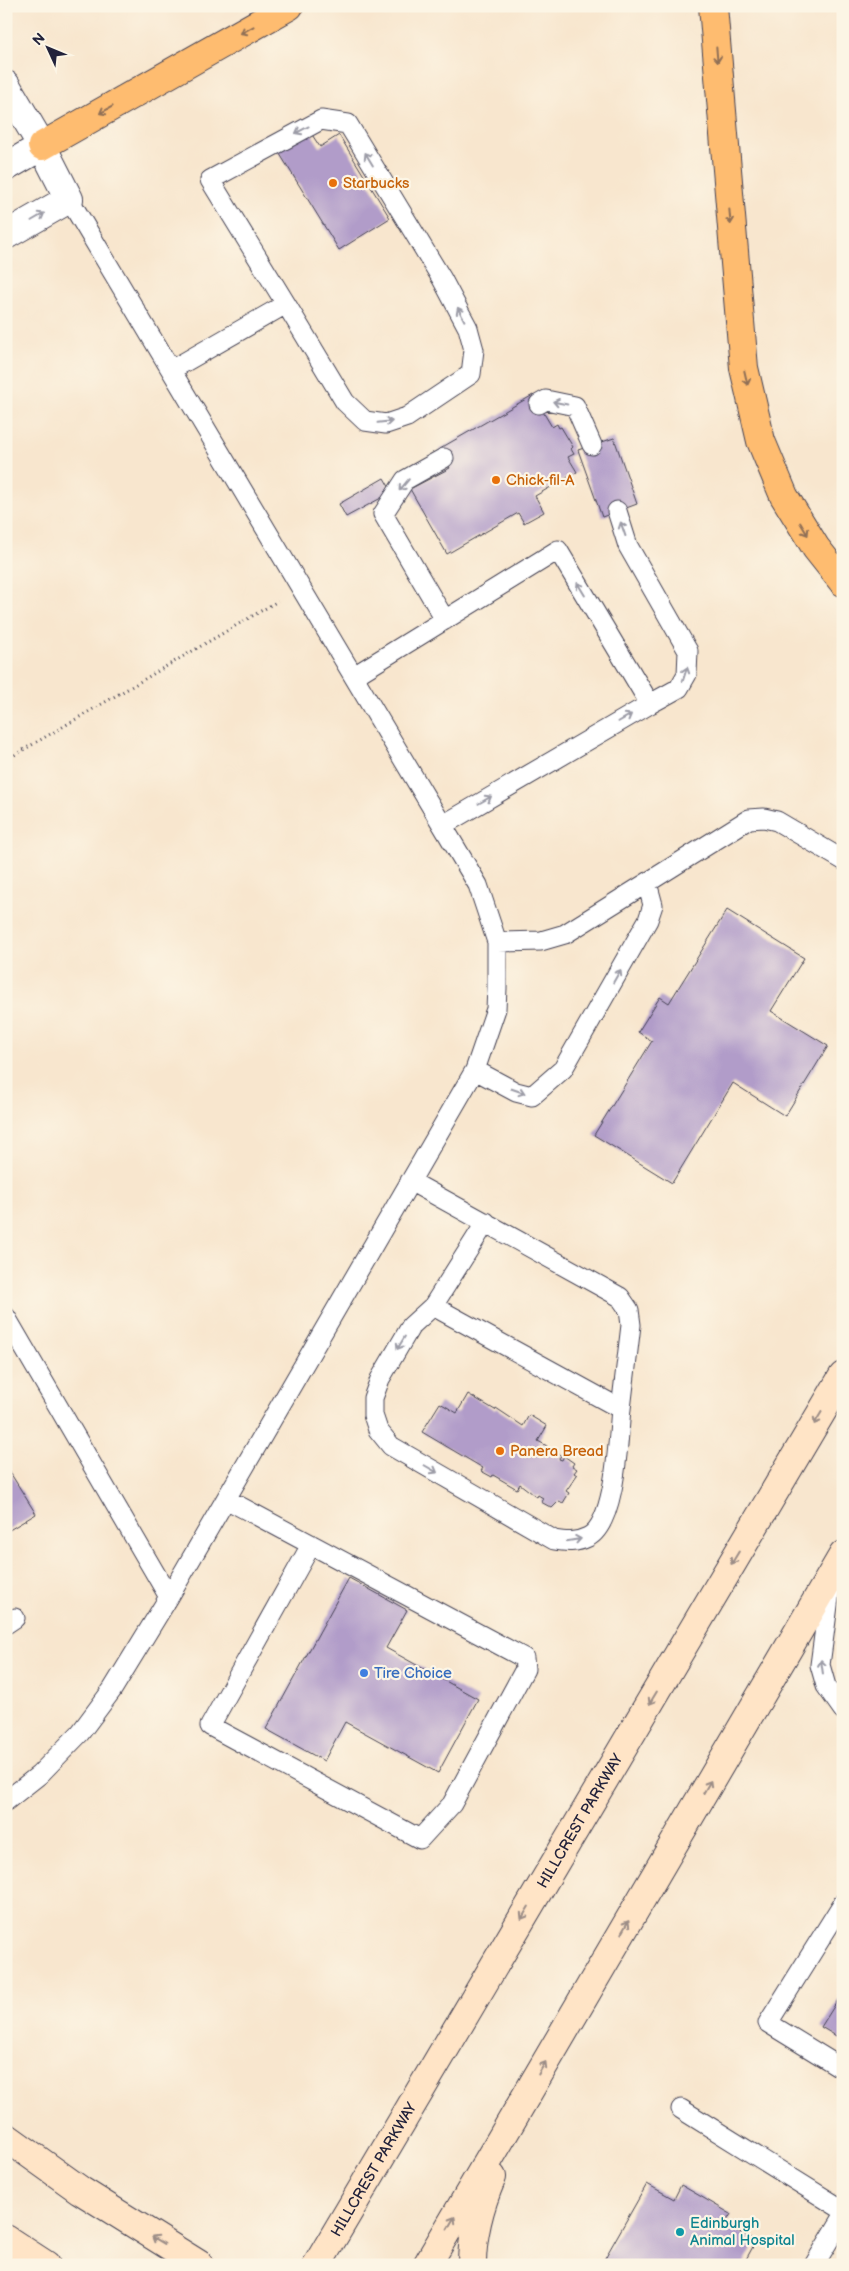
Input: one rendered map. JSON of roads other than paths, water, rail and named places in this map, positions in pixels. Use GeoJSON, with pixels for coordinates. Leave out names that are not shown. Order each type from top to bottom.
{"type":"FeatureCollection","features":[{"type":"Feature","properties":{"kind":"highway"},"geometry":{"type":"LineString","coordinates":[[42,146],[289,6]]}},
{"type":"Feature","properties":{"kind":"highway"},"geometry":{"type":"LineString","coordinates":[[713,6],[744,368],[761,441],[784,496],[816,548],[843,582]]}},
{"type":"Feature","properties":{"kind":"main road","name":"HILLCREST PARKWAY"},"geometry":{"type":"LineString","coordinates":[[318,2265],[843,1376]]}},
{"type":"Feature","properties":{"kind":"main road"},"geometry":{"type":"LineString","coordinates":[[426,2265],[838,1564]]}},
{"type":"Feature","properties":{"kind":"main road"},"geometry":{"type":"LineString","coordinates":[[472,2265],[472,2245],[482,2201],[526,2095]]}},
{"type":"Feature","properties":{"kind":"main road"},"geometry":{"type":"LineString","coordinates":[[6,2137],[80,2190],[200,2265]]}},
{"type":"Feature","properties":{"kind":"main road"},"geometry":{"type":"LineString","coordinates":[[6,2239],[46,2265]]}},
{"type":"Feature","properties":{"kind":"street"},"geometry":{"type":"LineString","coordinates":[[6,85],[42,146],[69,199],[6,235]]}},
{"type":"Feature","properties":{"kind":"street"},"geometry":{"type":"LineString","coordinates":[[6,167],[42,146]]}},
{"type":"Feature","properties":{"kind":"lane"},"geometry":{"type":"LineString","coordinates":[[322,120],[348,124],[428,254],[468,328],[474,350],[471,374],[407,417],[386,424],[366,421],[345,402],[286,304],[210,180],[322,120]]}},
{"type":"Feature","properties":{"kind":"lane"},"geometry":{"type":"LineString","coordinates":[[6,1801],[39,1775],[80,1733],[112,1690],[169,1597],[475,1070],[496,1009],[497,942],[478,885],[69,199]]}},
{"type":"Feature","properties":{"kind":"lane"},"geometry":{"type":"LineString","coordinates":[[171,370],[286,304]]}},
{"type":"Feature","properties":{"kind":"lane"},"geometry":{"type":"LineString","coordinates":[[539,404],[546,400],[575,406],[592,445]]}},
{"type":"Feature","properties":{"kind":"lane"},"geometry":{"type":"LineString","coordinates":[[444,458],[406,480],[383,514],[445,620]]}},
{"type":"Feature","properties":{"kind":"lane"},"geometry":{"type":"LineString","coordinates":[[443,825],[679,688],[687,674],[688,651],[628,546],[617,512]]}},
{"type":"Feature","properties":{"kind":"lane"},"geometry":{"type":"LineString","coordinates":[[354,676],[558,550],[650,704]]}},
{"type":"Feature","properties":{"kind":"lane"},"geometry":{"type":"LineString","coordinates":[[497,942],[541,941],[565,934],[749,819],[764,818],[777,821],[843,860]]}},
{"type":"Feature","properties":{"kind":"lane"},"geometry":{"type":"LineString","coordinates":[[475,1070],[516,1092],[532,1096],[563,1069],[648,920],[654,905],[647,883]]}},
{"type":"Feature","properties":{"kind":"lane"},"geometry":{"type":"LineString","coordinates":[[410,1181],[486,1222],[620,1297],[629,1310],[631,1325],[610,1504],[601,1524],[589,1537],[571,1543],[554,1540],[391,1446],[378,1430],[373,1415],[373,1398],[380,1379],[411,1326],[433,1306],[486,1222]]}},
{"type":"Feature","properties":{"kind":"lane"},"geometry":{"type":"LineString","coordinates":[[433,1306],[621,1409]]}},
{"type":"Feature","properties":{"kind":"lane"},"geometry":{"type":"LineString","coordinates":[[6,1317],[169,1597]]}},
{"type":"Feature","properties":{"kind":"lane"},"geometry":{"type":"LineString","coordinates":[[226,1499],[524,1658],[525,1669],[452,1804],[420,1838],[210,1726],[311,1545]]}},
{"type":"Feature","properties":{"kind":"lane"},"geometry":{"type":"LineString","coordinates":[[838,1564],[820,1665],[826,1686],[843,1710]]}},
{"type":"Feature","properties":{"kind":"lane"},"geometry":{"type":"LineString","coordinates":[[843,1903],[768,2023],[843,2069]]}},
{"type":"Feature","properties":{"kind":"lane"},"geometry":{"type":"LineString","coordinates":[[681,2109],[843,2210]]}},
{"type":"Feature","properties":{"kind":"lane"},"geometry":{"type":"LineString","coordinates":[[814,2265],[843,2217]]}},
{"type":"Feature","properties":{"kind":"place","name":"Starbucks"},"geometry":{"type":"Point","coordinates":[333,183]}},
{"type":"Feature","properties":{"kind":"place","name":"Chick-fil-A"},"geometry":{"type":"Point","coordinates":[496,480]}},
{"type":"Feature","properties":{"kind":"place","name":"Panera Bread"},"geometry":{"type":"Point","coordinates":[500,1451]}},
{"type":"Feature","properties":{"kind":"place","name":"Tire Choice"},"geometry":{"type":"Point","coordinates":[364,1673]}},
{"type":"Feature","properties":{"kind":"place","name":"Edinburgh Animal Hospital"},"geometry":{"type":"Point","coordinates":[680,2232]}}]}
